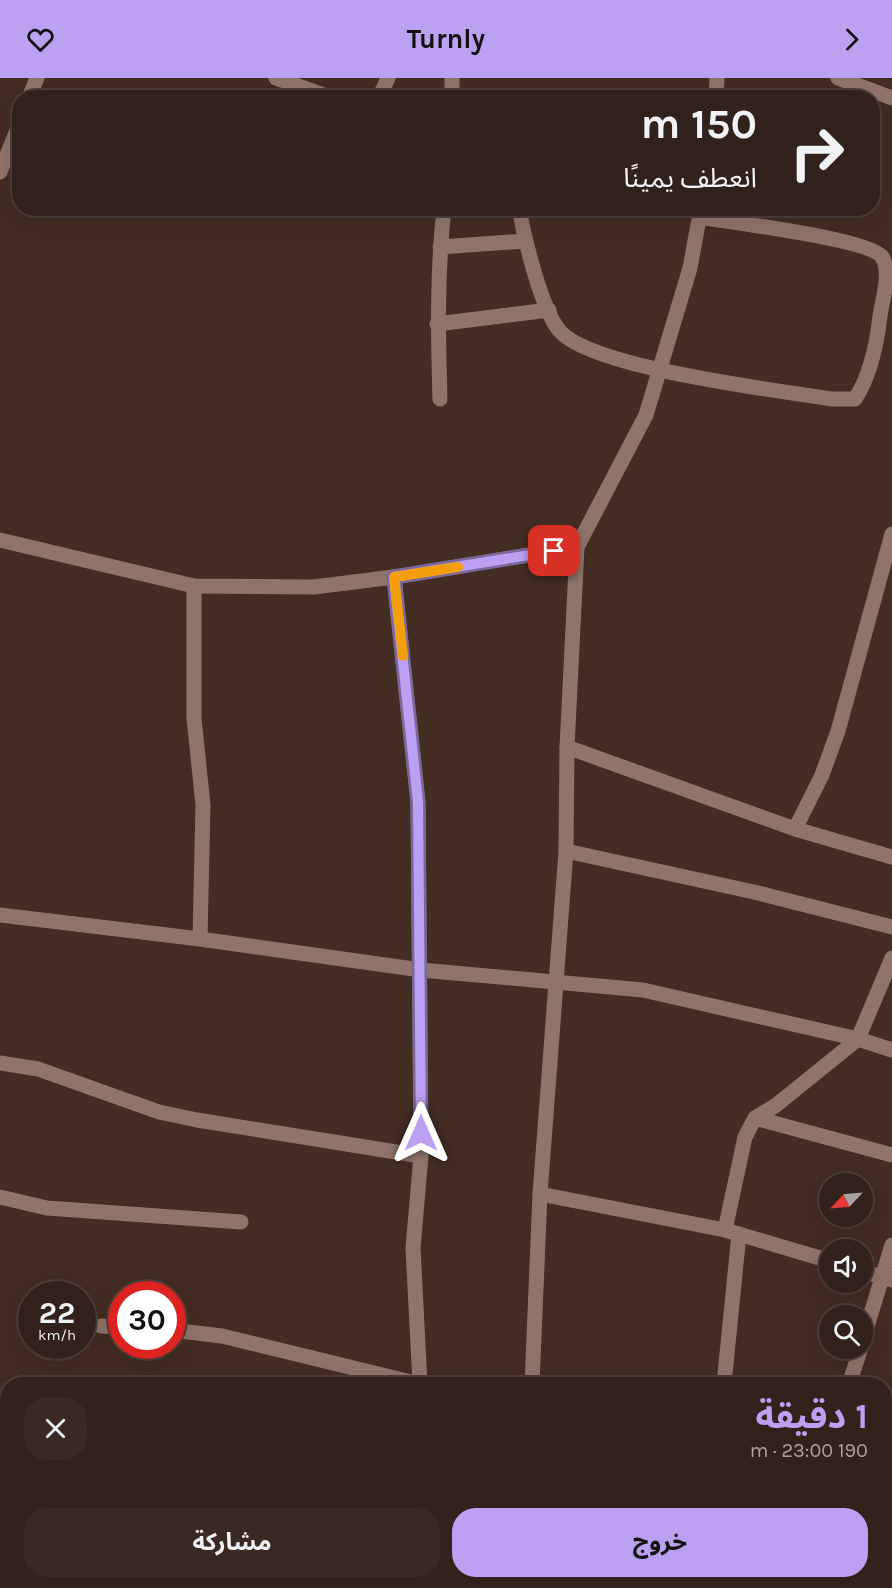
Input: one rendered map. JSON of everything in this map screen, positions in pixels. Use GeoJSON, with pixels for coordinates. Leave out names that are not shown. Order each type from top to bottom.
{"type":"FeatureCollection","features":[{"type":"Feature","properties":{"kind":"street"},"geometry":{"type":"LineString","coordinates":[[276,78],[310,90]]}},
{"type":"Feature","properties":{"kind":"street"},"geometry":{"type":"LineString","coordinates":[[838,78],[858,81],[876,90]]}},
{"type":"Feature","properties":{"kind":"street"},"geometry":{"type":"LineString","coordinates":[[0,172],[12,143]]}},
{"type":"Feature","properties":{"kind":"street"},"geometry":{"type":"LineString","coordinates":[[440,399],[437,324],[443,216]]}},
{"type":"Feature","properties":{"kind":"street"},"geometry":{"type":"LineString","coordinates":[[520,216],[525,241],[549,310],[558,329],[578,345],[659,370],[844,401],[855,399],[863,387],[885,333],[886,268],[881,256],[867,248],[715,216]]}},
{"type":"Feature","properties":{"kind":"street"},"geometry":{"type":"LineString","coordinates":[[532,1377],[540,1194],[558,981],[566,851],[567,747],[577,547],[646,415],[690,268],[699,216]]}},
{"type":"Feature","properties":{"kind":"street"},"geometry":{"type":"LineString","coordinates":[[440,247],[525,241]]}},
{"type":"Feature","properties":{"kind":"street"},"geometry":{"type":"LineString","coordinates":[[437,324],[549,310]]}},
{"type":"Feature","properties":{"kind":"street"},"geometry":{"type":"LineString","coordinates":[[795,829],[822,774],[838,731],[892,534]]}},
{"type":"Feature","properties":{"kind":"street"},"geometry":{"type":"LineString","coordinates":[[0,540],[194,586],[314,587],[394,577],[577,547]]}},
{"type":"Feature","properties":{"kind":"street"},"geometry":{"type":"LineString","coordinates":[[394,577],[418,802],[421,1156],[412,1248],[419,1377]]}},
{"type":"Feature","properties":{"kind":"street"},"geometry":{"type":"LineString","coordinates":[[194,586],[194,718],[203,805],[200,939]]}},
{"type":"Feature","properties":{"kind":"street"},"geometry":{"type":"LineString","coordinates":[[567,747],[795,829],[892,856]]}},
{"type":"Feature","properties":{"kind":"street"},"geometry":{"type":"LineString","coordinates":[[566,851],[754,892],[892,927]]}},
{"type":"Feature","properties":{"kind":"street"},"geometry":{"type":"LineString","coordinates":[[0,915],[200,939],[421,970],[643,990],[858,1039],[892,1050]]}},
{"type":"Feature","properties":{"kind":"street"},"geometry":{"type":"LineString","coordinates":[[724,1377],[732,1232],[745,1137],[755,1118],[775,1106],[858,1039],[892,958]]}},
{"type":"Feature","properties":{"kind":"street"},"geometry":{"type":"LineString","coordinates":[[0,1064],[38,1069],[159,1112],[421,1156]]}},
{"type":"Feature","properties":{"kind":"street"},"geometry":{"type":"LineString","coordinates":[[755,1118],[892,1155]]}},
{"type":"Feature","properties":{"kind":"street"},"geometry":{"type":"LineString","coordinates":[[540,1194],[732,1232],[819,1258]]}},
{"type":"Feature","properties":{"kind":"street"},"geometry":{"type":"LineString","coordinates":[[0,1197],[47,1208],[241,1222]]}},
{"type":"Feature","properties":{"kind":"street"},"geometry":{"type":"LineString","coordinates":[[873,1316],[888,1279],[892,1245]]}},
{"type":"Feature","properties":{"kind":"street"},"geometry":{"type":"LineString","coordinates":[[873,1274],[888,1279]]}},
{"type":"Feature","properties":{"kind":"street"},"geometry":{"type":"LineString","coordinates":[[101,1326],[108,1326]]}},
{"type":"Feature","properties":{"kind":"street"},"geometry":{"type":"LineString","coordinates":[[186,1331],[222,1335],[391,1377]]}},
{"type":"Feature","properties":{"kind":"street"},"geometry":{"type":"LineString","coordinates":[[851,1377],[857,1359]]}},
{"type":"Feature","properties":{"kind":"slow traffic"},"geometry":{"type":"LineString","coordinates":[[403,656],[394,577],[458,567]]}},
{"type":"Feature","properties":{"kind":"route"},"geometry":{"type":"LineString","coordinates":[[421,1133],[418,802],[394,577],[554,551]]}}]}
